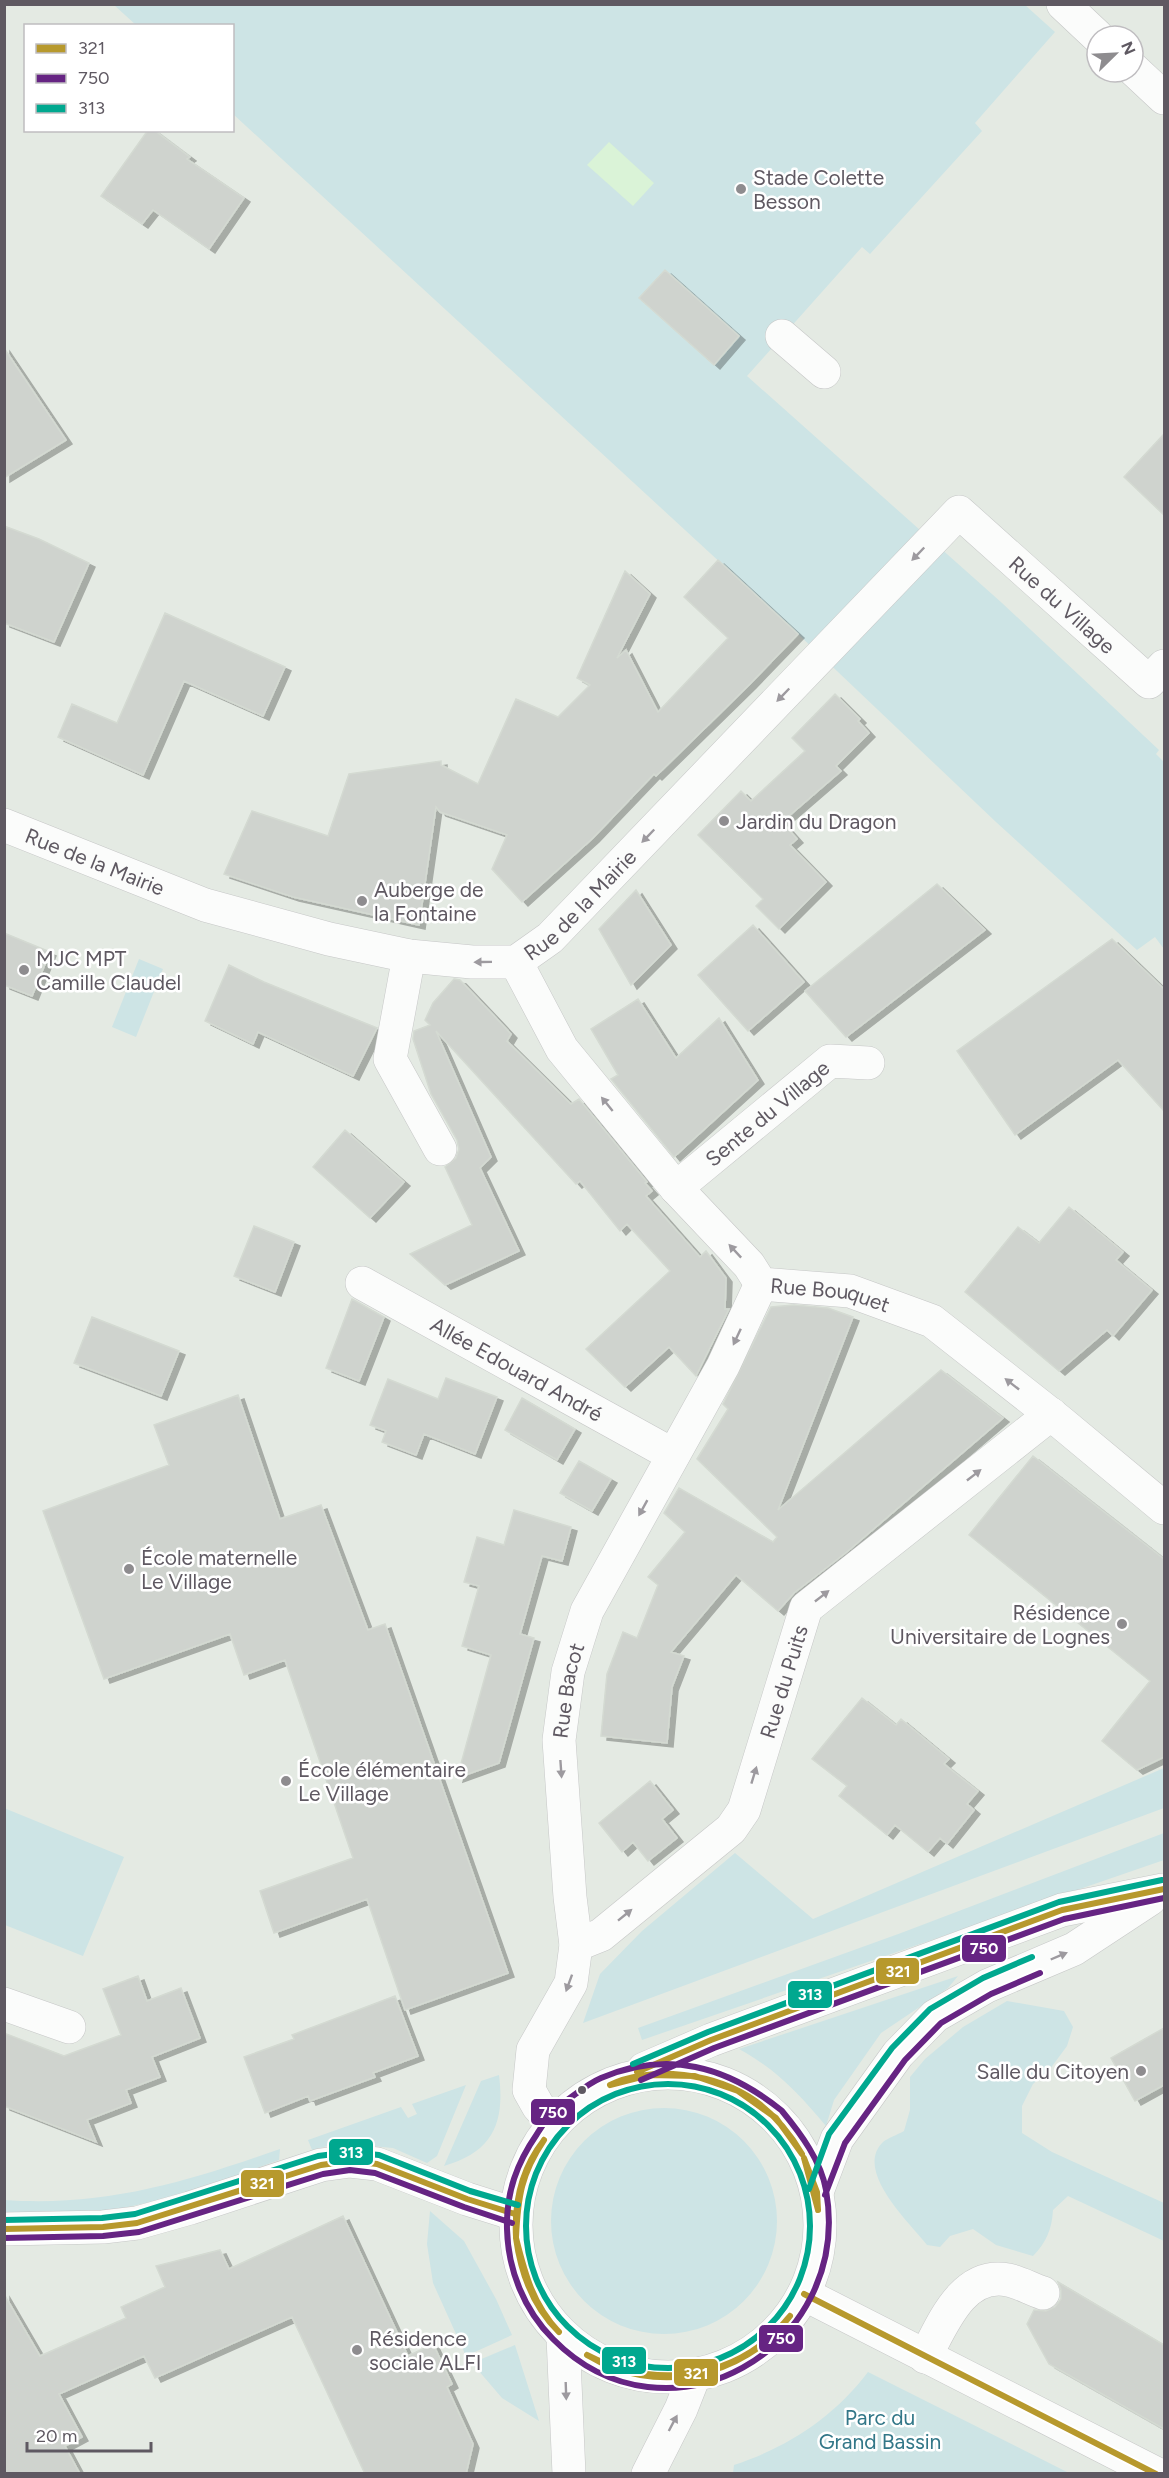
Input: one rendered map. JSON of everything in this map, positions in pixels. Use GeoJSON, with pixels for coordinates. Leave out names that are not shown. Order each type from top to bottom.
{"type":"FeatureCollection","features":[{"type":"Feature","properties":{"kind":"street"},"geometry":{"type":"LineString","coordinates":[[1063,4],[1085,25]]}},
{"type":"Feature","properties":{"kind":"street"},"geometry":{"type":"LineString","coordinates":[[1145,80],[1164,98]]}},
{"type":"Feature","properties":{"kind":"street"},"geometry":{"type":"LineString","coordinates":[[782,336],[824,372]]}},
{"type":"Feature","properties":{"kind":"street","name":"Rue du Village"},"geometry":{"type":"LineString","coordinates":[[958,512],[1159,682]]}},
{"type":"Feature","properties":{"kind":"street","name":"Rue de la Mairie"},"geometry":{"type":"LineString","coordinates":[[4,825],[205,905],[329,939],[409,956],[471,962],[516,962],[550,938],[958,512]]}},
{"type":"Feature","properties":{"kind":"street"},"geometry":{"type":"LineString","coordinates":[[409,956],[390,1059],[440,1149]]}},
{"type":"Feature","properties":{"kind":"street","name":"Rue Bouquet"},"geometry":{"type":"LineString","coordinates":[[516,962],[562,1048],[676,1188],[748,1265],[761,1284],[850,1291],[932,1321],[1055,1417],[1164,1508]]}},
{"type":"Feature","properties":{"kind":"street","name":"Sente du Village"},"geometry":{"type":"LineString","coordinates":[[676,1188],[830,1061],[868,1063]]}},
{"type":"Feature","properties":{"kind":"street","name":"Allée Edouard André"},"geometry":{"type":"LineString","coordinates":[[362,1283],[672,1455]]}},
{"type":"Feature","properties":{"kind":"street","name":"Rue Bacot"},"geometry":{"type":"LineString","coordinates":[[554,2124],[538,2106],[529,2090],[533,2050],[571,1983],[576,1945],[570,1897],[559,1740],[568,1672],[587,1611],[723,1366],[761,1284]]}},
{"type":"Feature","properties":{"kind":"street","name":"Rue du Puits"},"geometry":{"type":"LineString","coordinates":[[576,1945],[601,1935],[731,1829],[744,1810],[806,1608],[1055,1417]]}},
{"type":"Feature","properties":{"kind":"street"},"geometry":{"type":"LineString","coordinates":[[615,2082],[642,2074],[671,2073],[700,2076],[727,2085],[752,2098],[775,2117],[793,2139],[803,2156],[817,2192],[820,2218],[819,2244],[814,2269],[804,2294],[789,2318],[770,2339],[747,2356],[721,2369],[694,2376],[666,2378],[629,2373],[586,2355],[563,2337],[545,2317],[521,2268],[516,2241],[515,2214],[521,2184],[532,2155],[554,2124],[570,2108],[591,2093],[615,2082],[711,2040],[1062,1910],[1163,1890]]}},
{"type":"Feature","properties":{"kind":"street"},"geometry":{"type":"LineString","coordinates":[[817,2192],[837,2139],[898,2054],[935,2016],[987,1986],[1074,1949],[1163,1890]]}},
{"type":"Feature","properties":{"kind":"street"},"geometry":{"type":"LineString","coordinates":[[4,2004],[69,2027]]}},
{"type":"Feature","properties":{"kind":"street"},"geometry":{"type":"LineString","coordinates":[[4,2229],[103,2227],[137,2223],[321,2165],[350,2161],[377,2164],[467,2199],[515,2214]]}},
{"type":"Feature","properties":{"kind":"street"},"geometry":{"type":"LineString","coordinates":[[925,2357],[952,2308],[963,2294],[977,2285],[990,2280],[1006,2280],[1043,2293]]}},
{"type":"Feature","properties":{"kind":"street"},"geometry":{"type":"LineString","coordinates":[[804,2294],[1157,2474]]}},
{"type":"Feature","properties":{"kind":"street"},"geometry":{"type":"LineString","coordinates":[[563,2337],[569,2474]]}},
{"type":"Feature","properties":{"kind":"street"},"geometry":{"type":"LineString","coordinates":[[648,2474],[681,2409],[694,2376]]}},
{"type":"Feature","properties":{"kind":"green space"},"geometry":{"type":"Polygon","coordinates":[[[114,5],[1025,5],[1055,32],[975,123],[982,131],[870,254],[862,247],[747,376],[1002,603],[1159,750],[1156,754],[1164,762],[1164,949],[1155,937],[1137,950],[996,822],[798,634],[234,115],[234,24],[135,24],[114,5]]]}},
{"type":"Feature","properties":{"kind":"green space"},"geometry":{"type":"Polygon","coordinates":[[[139,959],[163,969],[136,1037],[112,1027],[139,959]]]}},
{"type":"Feature","properties":{"kind":"green space"},"geometry":{"type":"Polygon","coordinates":[[[1164,1768],[1164,1808],[583,2023],[600,1974],[642,1931],[735,1853],[813,1919],[1164,1768]]]}},
{"type":"Feature","properties":{"kind":"green space"},"geometry":{"type":"Polygon","coordinates":[[[4,1808],[124,1857],[83,1956],[5,1925],[4,1808]]]}},
{"type":"Feature","properties":{"kind":"green space"},"geometry":{"type":"Polygon","coordinates":[[[1164,1833],[1164,1860],[642,2040],[638,2028],[901,1933],[1164,1833]]]}},
{"type":"Feature","properties":{"kind":"green space"},"geometry":{"type":"Polygon","coordinates":[[[958,1976],[948,1988],[881,2033],[834,2100],[826,2126],[786,2083],[765,2065],[739,2049],[958,1976]]]}},
{"type":"Feature","properties":{"kind":"green space"},"geometry":{"type":"Polygon","coordinates":[[[1007,2001],[1064,2011],[1073,2027],[1067,2046],[1050,2069],[1033,2084],[1022,2106],[1022,2133],[1052,2152],[1164,2203],[1164,2241],[1068,2196],[1053,2210],[1048,2235],[1033,2256],[996,2245],[973,2229],[950,2236],[940,2247],[927,2245],[888,2196],[875,2167],[876,2154],[883,2142],[904,2131],[910,2110],[910,2077],[925,2059],[963,2027],[1007,2001]]]}},
{"type":"Feature","properties":{"kind":"green space"},"geometry":{"type":"Polygon","coordinates":[[[499,2075],[500,2108],[492,2133],[485,2144],[474,2153],[444,2166],[481,2081],[499,2075]]]}},
{"type":"Feature","properties":{"kind":"green space"},"geometry":{"type":"Polygon","coordinates":[[[466,2085],[437,2156],[427,2163],[393,2148],[339,2143],[312,2150],[308,2140],[401,2107],[408,2118],[417,2114],[412,2104],[466,2085]]]}},
{"type":"Feature","properties":{"kind":"green space"},"geometry":{"type":"Polygon","coordinates":[[[653,2108],[675,2108],[707,2116],[717,2121],[736,2133],[752,2149],[769,2178],[775,2199],[777,2221],[775,2243],[769,2264],[752,2293],[736,2309],[707,2326],[675,2334],[653,2334],[621,2326],[611,2321],[592,2309],[576,2293],[559,2264],[551,2232],[551,2210],[559,2178],[564,2168],[576,2149],[592,2133],[621,2116],[653,2108]]]}},
{"type":"Feature","properties":{"kind":"green space"},"geometry":{"type":"Polygon","coordinates":[[[280,2149],[279,2160],[183,2195],[114,2210],[5,2214],[4,2200],[77,2200],[145,2190],[212,2172],[280,2149]]]}},
{"type":"Feature","properties":{"kind":"green space"},"geometry":{"type":"Polygon","coordinates":[[[430,2211],[464,2241],[496,2299],[512,2335],[466,2356],[433,2283],[427,2244],[430,2211]]]}},
{"type":"Feature","properties":{"kind":"green space"},"geometry":{"type":"Polygon","coordinates":[[[515,2345],[539,2421],[502,2398],[472,2363],[515,2345]]]}},
{"type":"Feature","properties":{"kind":"green space","name":"Parc du Grand Bassin"},"geometry":{"type":"Polygon","coordinates":[[[868,2372],[1069,2473],[733,2473],[734,2465],[773,2449],[808,2429],[840,2403],[868,2372]]]}},
{"type":"Feature","properties":{"kind":"sand"},"geometry":{"type":"Polygon","coordinates":[[[609,142],[654,183],[633,206],[587,165],[609,142]]]}},
{"type":"Feature","properties":{"kind":"building"},"geometry":{"type":"Polygon","coordinates":[[[147,132],[157,132],[190,157],[187,159],[244,198],[209,249],[153,210],[142,224],[101,196],[147,132]]]}},
{"type":"Feature","properties":{"kind":"building"},"geometry":{"type":"Polygon","coordinates":[[[665,270],[739,336],[714,365],[639,298],[665,270]]]}},
{"type":"Feature","properties":{"kind":"building"},"geometry":{"type":"Polygon","coordinates":[[[4,348],[66,440],[4,478],[4,348]]]}},
{"type":"Feature","properties":{"kind":"building"},"geometry":{"type":"Polygon","coordinates":[[[1164,434],[1164,515],[1124,477],[1164,434]]]}},
{"type":"Feature","properties":{"kind":"building"},"geometry":{"type":"Polygon","coordinates":[[[4,526],[39,539],[89,563],[54,642],[4,623],[4,526]]]}},
{"type":"Feature","properties":{"kind":"building"},"geometry":{"type":"Polygon","coordinates":[[[718,560],[798,634],[656,776],[654,774],[593,838],[522,902],[492,869],[507,835],[440,812],[436,807],[419,925],[293,897],[224,874],[252,811],[328,836],[349,774],[441,761],[441,765],[478,784],[516,699],[558,717],[590,685],[577,678],[625,571],[650,594],[617,658],[626,650],[658,712],[728,638],[684,597],[718,560]]]}},
{"type":"Feature","properties":{"kind":"building"},"geometry":{"type":"Polygon","coordinates":[[[165,613],[285,667],[263,716],[184,681],[143,775],[58,737],[72,704],[117,723],[165,613]]]}},
{"type":"Feature","properties":{"kind":"building"},"geometry":{"type":"Polygon","coordinates":[[[835,694],[860,719],[858,721],[869,733],[836,766],[841,771],[782,822],[797,839],[790,845],[826,882],[779,929],[756,906],[763,899],[698,835],[741,791],[751,801],[805,751],[792,738],[835,694]]]}},
{"type":"Feature","properties":{"kind":"building"},"geometry":{"type":"Polygon","coordinates":[[[937,884],[985,930],[846,1037],[805,991],[937,884]]]}},
{"type":"Feature","properties":{"kind":"building"},"geometry":{"type":"Polygon","coordinates":[[[636,890],[671,945],[631,985],[599,929],[636,890]]]}},
{"type":"Feature","properties":{"kind":"building"},"geometry":{"type":"Polygon","coordinates":[[[753,925],[804,982],[748,1031],[698,975],[753,925]]]}},
{"type":"Feature","properties":{"kind":"building","name":"MJC MPT Camille Claudel"},"geometry":{"type":"Polygon","coordinates":[[[4,933],[50,952],[32,996],[4,985],[4,933]]]}},
{"type":"Feature","properties":{"kind":"building"},"geometry":{"type":"Polygon","coordinates":[[[1112,939],[1164,989],[1164,1111],[1118,1060],[1015,1135],[957,1051],[1112,939]]]}},
{"type":"Feature","properties":{"kind":"building"},"geometry":{"type":"Polygon","coordinates":[[[229,965],[264,982],[377,1028],[353,1076],[258,1032],[253,1044],[205,1021],[229,965]]]}},
{"type":"Feature","properties":{"kind":"building"},"geometry":{"type":"Polygon","coordinates":[[[454,979],[460,980],[498,1020],[511,1034],[507,1041],[571,1104],[579,1099],[647,1182],[645,1183],[652,1191],[646,1196],[700,1257],[706,1251],[726,1278],[725,1309],[729,1309],[696,1376],[669,1347],[625,1387],[586,1349],[670,1271],[627,1224],[620,1231],[580,1181],[576,1184],[436,1031],[491,1157],[480,1168],[519,1251],[445,1285],[410,1254],[472,1225],[445,1167],[456,1158],[459,1149],[457,1140],[431,1094],[413,1039],[414,1031],[430,1025],[425,1020],[433,1003],[454,979]]]}},
{"type":"Feature","properties":{"kind":"building"},"geometry":{"type":"Polygon","coordinates":[[[638,999],[676,1058],[719,1018],[758,1080],[674,1157],[611,1079],[618,1075],[591,1029],[638,999]]]}},
{"type":"Feature","properties":{"kind":"building"},"geometry":{"type":"Polygon","coordinates":[[[345,1130],[404,1182],[370,1218],[313,1167],[345,1130]]]}},
{"type":"Feature","properties":{"kind":"building"},"geometry":{"type":"Polygon","coordinates":[[[1069,1207],[1123,1252],[1116,1260],[1152,1290],[1113,1336],[1107,1330],[1059,1371],[965,1292],[1018,1227],[1039,1243],[1069,1207]]]}},
{"type":"Feature","properties":{"kind":"building"},"geometry":{"type":"Polygon","coordinates":[[[254,1226],[294,1242],[275,1292],[234,1276],[254,1226]]]}},
{"type":"Feature","properties":{"kind":"building"},"geometry":{"type":"Polygon","coordinates":[[[352,1299],[384,1317],[359,1381],[326,1368],[352,1299]]]}},
{"type":"Feature","properties":{"kind":"building"},"geometry":{"type":"Polygon","coordinates":[[[794,1305],[828,1308],[853,1317],[778,1510],[941,1370],[1003,1418],[848,1551],[794,1593],[778,1611],[736,1575],[671,1652],[684,1656],[672,1687],[667,1743],[601,1736],[607,1674],[623,1632],[637,1638],[658,1585],[648,1577],[685,1532],[664,1513],[679,1488],[773,1542],[777,1537],[697,1459],[728,1409],[723,1404],[771,1307],[794,1305]]]}},
{"type":"Feature","properties":{"kind":"building"},"geometry":{"type":"Polygon","coordinates":[[[92,1317],[179,1351],[161,1396],[74,1363],[92,1317]]]}},
{"type":"Feature","properties":{"kind":"building"},"geometry":{"type":"Polygon","coordinates":[[[446,1378],[497,1397],[475,1454],[424,1434],[416,1455],[382,1442],[386,1431],[370,1425],[388,1379],[438,1399],[446,1378]]]}},
{"type":"Feature","properties":{"kind":"building"},"geometry":{"type":"Polygon","coordinates":[[[238,1395],[280,1519],[321,1505],[368,1630],[385,1624],[508,1973],[405,2010],[367,1899],[274,1933],[260,1891],[353,1858],[285,1660],[244,1675],[230,1634],[104,1679],[43,1511],[169,1465],[154,1425],[238,1395]]]}},
{"type":"Feature","properties":{"kind":"building"},"geometry":{"type":"Polygon","coordinates":[[[522,1398],[575,1429],[557,1460],[505,1430],[522,1398]]]}},
{"type":"Feature","properties":{"kind":"building","name":"Résidence Universitaire de Lognes"},"geometry":{"type":"Polygon","coordinates":[[[1033,1456],[1164,1559],[1164,1757],[1137,1770],[1102,1741],[1150,1681],[969,1535],[1033,1456]]]}},
{"type":"Feature","properties":{"kind":"building"},"geometry":{"type":"Polygon","coordinates":[[[579,1461],[611,1479],[592,1511],[560,1493],[579,1461]]]}},
{"type":"Feature","properties":{"kind":"building"},"geometry":{"type":"Polygon","coordinates":[[[514,1510],[571,1527],[562,1561],[542,1556],[520,1634],[534,1638],[499,1763],[457,1778],[491,1655],[462,1646],[479,1586],[464,1582],[477,1537],[504,1545],[514,1510]]]}},
{"type":"Feature","properties":{"kind":"building"},"geometry":{"type":"Polygon","coordinates":[[[862,1698],[896,1725],[901,1719],[949,1759],[944,1764],[978,1791],[967,1804],[974,1810],[947,1844],[940,1838],[928,1852],[895,1825],[887,1835],[839,1796],[847,1786],[812,1759],[862,1698]]]}},
{"type":"Feature","properties":{"kind":"building"},"geometry":{"type":"Polygon","coordinates":[[[650,1781],[673,1810],[662,1819],[677,1838],[648,1861],[633,1842],[622,1852],[599,1823],[650,1781]]]}},
{"type":"Feature","properties":{"kind":"building"},"geometry":{"type":"Polygon","coordinates":[[[138,1976],[147,2001],[181,1988],[200,2038],[152,2057],[160,2077],[126,2090],[131,2103],[87,2120],[96,2142],[4,2106],[4,2033],[64,2056],[121,2035],[103,1989],[138,1976]]]}},
{"type":"Feature","properties":{"kind":"building"},"geometry":{"type":"Polygon","coordinates":[[[395,1996],[418,2056],[373,2073],[375,2077],[310,2101],[308,2096],[265,2113],[244,2057],[294,2039],[292,2035],[395,1996]]]}},
{"type":"Feature","properties":{"kind":"building","name":"Salle du Citoyen"},"geometry":{"type":"Polygon","coordinates":[[[1164,2028],[1164,2085],[1135,2101],[1111,2058],[1164,2028]]]}},
{"type":"Feature","properties":{"kind":"building"},"geometry":{"type":"Polygon","coordinates":[[[343,2216],[408,2356],[433,2344],[452,2384],[447,2387],[473,2444],[466,2474],[365,2474],[292,2317],[155,2378],[144,2356],[59,2394],[82,2437],[65,2446],[80,2474],[4,2474],[4,2294],[40,2356],[126,2318],[121,2307],[165,2287],[156,2266],[220,2250],[229,2269],[343,2216]]]}},
{"type":"Feature","properties":{"kind":"building"},"geometry":{"type":"Polygon","coordinates":[[[1058,2282],[1164,2345],[1164,2429],[1049,2364],[1027,2324],[1034,2310],[1046,2311],[1055,2307],[1061,2299],[1058,2282]]]}},
{"type":"Feature","properties":{"kind":"transit line","name":"313"},"geometry":{"type":"LineString","coordinates":[[633,2064],[708,2032],[1059,1902],[1162,1880]]}},
{"type":"Feature","properties":{"kind":"transit line","name":"321"},"geometry":{"type":"LineString","coordinates":[[637,2072],[711,2040],[1062,1910],[1164,1889]]}},
{"type":"Feature","properties":{"kind":"transit line","name":"750"},"geometry":{"type":"LineString","coordinates":[[641,2080],[714,2048],[1064,1919],[1164,1898]]}},
{"type":"Feature","properties":{"kind":"transit line","name":"313"},"geometry":{"type":"LineString","coordinates":[[809,2189],[829,2134],[892,2048],[930,2009],[983,1978],[1032,1957]]}},
{"type":"Feature","properties":{"kind":"transit line","name":"750"},"geometry":{"type":"LineString","coordinates":[[825,2195],[845,2143],[905,2060],[941,2023],[991,1994],[1040,1973]]}},
{"type":"Feature","properties":{"kind":"transit line","name":"750"},"geometry":{"type":"LineString","coordinates":[[781,2110],[739,2082],[718,2073],[673,2064],[650,2065],[601,2078],[555,2109],[545,2121],[518,2167],[507,2215],[508,2244],[514,2274],[526,2302],[553,2339],[599,2372],[648,2387],[697,2385],[743,2368],[782,2338],[811,2297],[827,2247],[826,2190],[820,2169],[809,2148],[782,2111]]}},
{"type":"Feature","properties":{"kind":"transit line","name":"321"},"geometry":{"type":"LineString","coordinates":[[610,2085],[633,2077],[657,2074],[694,2076],[714,2081],[748,2096],[764,2107],[790,2136],[802,2154]]}},
{"type":"Feature","properties":{"kind":"transit line","name":"321"},"geometry":{"type":"LineString","coordinates":[[610,2085],[649,2075],[695,2076],[738,2091],[776,2118],[802,2154]]}},
{"type":"Feature","properties":{"kind":"transit line","name":"313"},"geometry":{"type":"LineString","coordinates":[[668,2084],[709,2090],[735,2101],[758,2116],[778,2136],[793,2159],[804,2185],[810,2226],[804,2267],[793,2293],[778,2316],[758,2336],[735,2351],[709,2362],[668,2368],[627,2362],[601,2351],[578,2336],[558,2316],[543,2293],[532,2267],[526,2226],[532,2185],[543,2159],[558,2136],[578,2116],[601,2101],[627,2090],[668,2084]]}},
{"type":"Feature","properties":{"kind":"transit line","name":"321"},"geometry":{"type":"LineString","coordinates":[[516,2237],[516,2211],[521,2185],[530,2162],[544,2140]]}},
{"type":"Feature","properties":{"kind":"transit line","name":"321"},"geometry":{"type":"LineString","coordinates":[[516,2237],[522,2186],[530,2164],[544,2140]]}},
{"type":"Feature","properties":{"kind":"transit line","name":"313"},"geometry":{"type":"LineString","coordinates":[[4,2220],[102,2218],[135,2214],[318,2156],[350,2152],[379,2155],[470,2191],[518,2205]]}},
{"type":"Feature","properties":{"kind":"transit line","name":"321"},"geometry":{"type":"LineString","coordinates":[[804,2158],[817,2192],[818,2210]]}},
{"type":"Feature","properties":{"kind":"transit line","name":"321"},"geometry":{"type":"LineString","coordinates":[[804,2158],[818,2210]]}},
{"type":"Feature","properties":{"kind":"transit line","name":"321"},"geometry":{"type":"LineString","coordinates":[[4,2229],[103,2227],[137,2223],[321,2165],[350,2161],[377,2164],[467,2199],[515,2214]]}},
{"type":"Feature","properties":{"kind":"transit line","name":"750"},"geometry":{"type":"LineString","coordinates":[[4,2238],[103,2236],[139,2232],[323,2174],[350,2170],[375,2173],[512,2223]]}},
{"type":"Feature","properties":{"kind":"transit line","name":"321"},"geometry":{"type":"LineString","coordinates":[[516,2238],[536,2300],[559,2332]]}},
{"type":"Feature","properties":{"kind":"transit line","name":"321"},"geometry":{"type":"LineString","coordinates":[[516,2238],[521,2264],[535,2301],[559,2332]]}},
{"type":"Feature","properties":{"kind":"transit line","name":"321"},"geometry":{"type":"LineString","coordinates":[[804,2294],[1156,2474]]}},
{"type":"Feature","properties":{"kind":"transit line","name":"321"},"geometry":{"type":"LineString","coordinates":[[587,2355],[630,2371],[653,2375],[698,2373],[741,2358],[769,2339],[790,2316]]}},
{"type":"Feature","properties":{"kind":"transit line","name":"321"},"geometry":{"type":"LineString","coordinates":[[587,2355],[613,2368],[640,2375],[668,2377],[696,2374],[723,2367],[748,2354],[771,2337],[790,2316]]}},
{"type":"Feature","properties":{"kind":"place","name":"Stade Colette Besson"},"geometry":{"type":"Point","coordinates":[741,189]}},
{"type":"Feature","properties":{"kind":"place","name":"Jardin du Dragon"},"geometry":{"type":"Point","coordinates":[724,821]}},
{"type":"Feature","properties":{"kind":"place","name":"Auberge de la Fontaine"},"geometry":{"type":"Point","coordinates":[362,901]}},
{"type":"Feature","properties":{"kind":"place","name":"MJC MPT Camille Claudel"},"geometry":{"type":"Point","coordinates":[24,970]}},
{"type":"Feature","properties":{"kind":"place","name":"École maternelle Le Village"},"geometry":{"type":"Point","coordinates":[129,1569]}},
{"type":"Feature","properties":{"kind":"place","name":"Résidence Universitaire de Lognes"},"geometry":{"type":"Point","coordinates":[1122,1624]}},
{"type":"Feature","properties":{"kind":"place","name":"École élémentaire Le Village"},"geometry":{"type":"Point","coordinates":[286,1781]}},
{"type":"Feature","properties":{"kind":"place","name":"Salle du Citoyen"},"geometry":{"type":"Point","coordinates":[1141,2071]}},
{"type":"Feature","properties":{"kind":"place","name":"Résidence sociale ALFI"},"geometry":{"type":"Point","coordinates":[357,2350]}}]}
